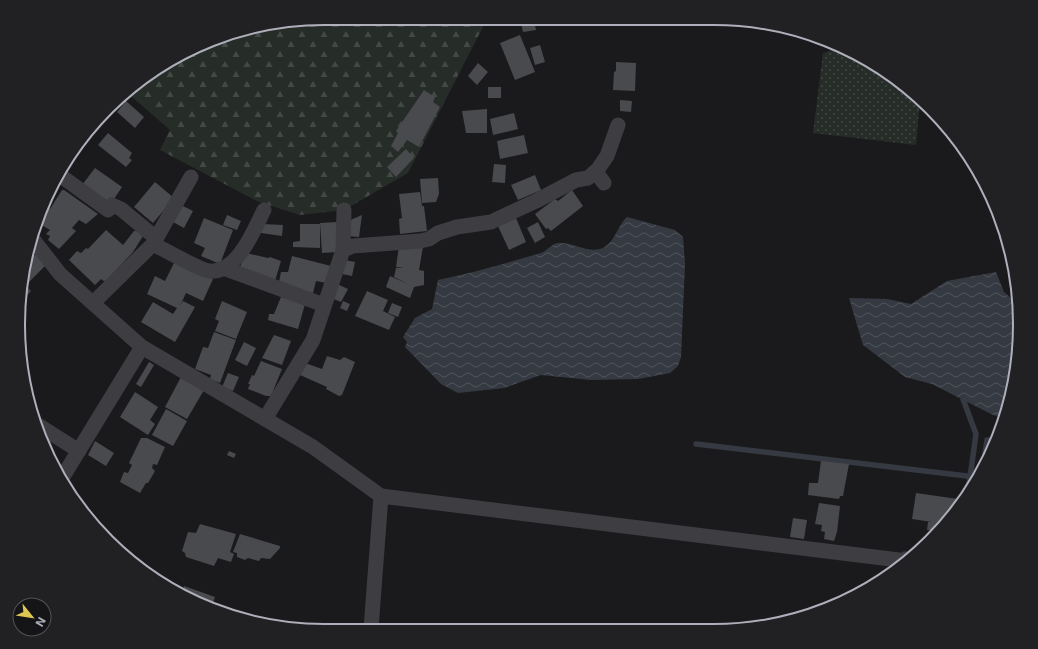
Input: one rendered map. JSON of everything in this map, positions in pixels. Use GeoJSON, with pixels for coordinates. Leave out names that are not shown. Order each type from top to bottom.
{"type":"FeatureCollection","features":[{"type":"Feature","properties":{"kind":"street"},"geometry":{"type":"LineString","coordinates":[[343,250],[353,246],[420,241],[429,239],[438,233],[457,227],[491,222],[576,180],[600,177],[618,125]]}},
{"type":"Feature","properties":{"kind":"street"},"geometry":{"type":"LineString","coordinates":[[93,303],[155,241],[191,177]]}},
{"type":"Feature","properties":{"kind":"street"},"geometry":{"type":"LineString","coordinates":[[64,178],[108,210],[112,205],[121,209],[155,241],[209,271],[223,268],[244,250],[264,210]]}},
{"type":"Feature","properties":{"kind":"street"},"geometry":{"type":"LineString","coordinates":[[265,419],[313,340],[343,250],[344,210]]}},
{"type":"Feature","properties":{"kind":"street"},"geometry":{"type":"LineString","coordinates":[[36,243],[60,274],[142,347],[313,447],[381,496],[899,560]]}},
{"type":"Feature","properties":{"kind":"street"},"geometry":{"type":"LineString","coordinates":[[223,268],[324,305]]}},
{"type":"Feature","properties":{"kind":"street"},"geometry":{"type":"LineString","coordinates":[[65,474],[142,347]]}},
{"type":"Feature","properties":{"kind":"street"},"geometry":{"type":"LineString","coordinates":[[44,428],[79,451]]}},
{"type":"Feature","properties":{"kind":"street"},"geometry":{"type":"LineString","coordinates":[[371,624],[381,496]]}},
{"type":"Feature","properties":{"kind":"green space"},"geometry":{"type":"Polygon","coordinates":[[[324,25],[484,25],[408,173],[344,210],[300,215],[259,202],[160,150],[170,130],[131,96],[130,97],[158,75],[192,56],[228,41],[266,31],[324,25]]]}},
{"type":"Feature","properties":{"kind":"green space"},"geometry":{"type":"Polygon","coordinates":[[[751,28],[772,31],[785,34],[751,28]]]}},
{"type":"Feature","properties":{"kind":"green space"},"geometry":{"type":"Polygon","coordinates":[[[832,50],[846,56],[880,75],[911,99],[919,107],[916,145],[813,133],[823,53],[832,50]]]}},
{"type":"Feature","properties":{"kind":"water"},"geometry":{"type":"Polygon","coordinates":[[[627,217],[675,230],[683,237],[685,264],[681,357],[678,366],[670,373],[638,379],[591,380],[541,375],[504,388],[458,393],[441,384],[405,347],[407,342],[403,337],[415,318],[432,309],[438,280],[541,253],[556,243],[565,243],[592,250],[603,248],[611,242],[621,224],[627,217]]]}},
{"type":"Feature","properties":{"kind":"water"},"geometry":{"type":"Polygon","coordinates":[[[996,272],[1004,292],[1011,299],[1013,324],[1010,364],[1003,402],[998,416],[932,384],[905,377],[863,345],[849,298],[887,299],[911,304],[947,281],[996,272]]]}},
{"type":"Feature","properties":{"kind":"building"},"geometry":{"type":"Polygon","coordinates":[[[521,25],[535,25],[536,30],[523,32],[521,25]]]}},
{"type":"Feature","properties":{"kind":"building"},"geometry":{"type":"Polygon","coordinates":[[[520,35],[535,72],[515,80],[500,43],[520,35]]]}},
{"type":"Feature","properties":{"kind":"building"},"geometry":{"type":"Polygon","coordinates":[[[540,45],[545,62],[535,65],[530,48],[540,45]]]}},
{"type":"Feature","properties":{"kind":"building"},"geometry":{"type":"Polygon","coordinates":[[[616,62],[636,63],[635,91],[613,90],[616,62]]]}},
{"type":"Feature","properties":{"kind":"building"},"geometry":{"type":"Polygon","coordinates":[[[478,63],[488,72],[477,85],[468,76],[478,63]]]}},
{"type":"Feature","properties":{"kind":"building"},"geometry":{"type":"Polygon","coordinates":[[[488,87],[501,87],[501,98],[488,98],[488,87]]]}},
{"type":"Feature","properties":{"kind":"building"},"geometry":{"type":"Polygon","coordinates":[[[424,90],[435,97],[433,102],[440,107],[419,147],[407,140],[398,152],[391,146],[398,133],[396,131],[424,90]]]}},
{"type":"Feature","properties":{"kind":"building"},"geometry":{"type":"Polygon","coordinates":[[[620,100],[632,101],[631,112],[620,111],[620,100]]]}},
{"type":"Feature","properties":{"kind":"building"},"geometry":{"type":"Polygon","coordinates":[[[126,101],[144,117],[135,128],[117,112],[126,101]]]}},
{"type":"Feature","properties":{"kind":"building"},"geometry":{"type":"Polygon","coordinates":[[[487,109],[487,133],[466,133],[462,111],[487,109]]]}},
{"type":"Feature","properties":{"kind":"building"},"geometry":{"type":"Polygon","coordinates":[[[514,113],[518,129],[493,135],[490,119],[514,113]]]}},
{"type":"Feature","properties":{"kind":"building"},"geometry":{"type":"Polygon","coordinates":[[[108,133],[132,153],[129,158],[132,160],[126,167],[98,145],[108,133]]]}},
{"type":"Feature","properties":{"kind":"building"},"geometry":{"type":"Polygon","coordinates":[[[524,135],[528,153],[500,159],[497,141],[524,135]]]}},
{"type":"Feature","properties":{"kind":"building"},"geometry":{"type":"Polygon","coordinates":[[[406,149],[414,158],[396,177],[387,167],[406,149]]]}},
{"type":"Feature","properties":{"kind":"building"},"geometry":{"type":"Polygon","coordinates":[[[494,164],[506,165],[505,183],[492,182],[494,164]]]}},
{"type":"Feature","properties":{"kind":"building"},"geometry":{"type":"Polygon","coordinates":[[[95,168],[122,187],[110,205],[82,185],[95,168]]]}},
{"type":"Feature","properties":{"kind":"building"},"geometry":{"type":"Polygon","coordinates":[[[535,175],[541,190],[518,200],[511,185],[535,175]]]}},
{"type":"Feature","properties":{"kind":"building"},"geometry":{"type":"Polygon","coordinates":[[[438,178],[439,194],[436,202],[422,203],[420,179],[438,178]]]}},
{"type":"Feature","properties":{"kind":"building"},"geometry":{"type":"Polygon","coordinates":[[[155,182],[174,198],[153,223],[134,207],[155,182]]]}},
{"type":"Feature","properties":{"kind":"building"},"geometry":{"type":"Polygon","coordinates":[[[62,190],[64,190],[98,214],[86,224],[79,220],[72,228],[76,231],[59,249],[48,240],[50,236],[46,234],[50,230],[42,225],[49,208],[50,209],[62,190]]]}},
{"type":"Feature","properties":{"kind":"building"},"geometry":{"type":"Polygon","coordinates":[[[572,190],[583,206],[551,231],[548,228],[546,229],[535,214],[555,199],[558,201],[572,190]]]}},
{"type":"Feature","properties":{"kind":"building"},"geometry":{"type":"Polygon","coordinates":[[[420,192],[422,206],[424,206],[427,231],[400,234],[399,219],[402,218],[399,194],[420,192]]]}},
{"type":"Feature","properties":{"kind":"building"},"geometry":{"type":"Polygon","coordinates":[[[183,206],[193,211],[184,228],[171,221],[171,219],[183,206]]]}},
{"type":"Feature","properties":{"kind":"building"},"geometry":{"type":"Polygon","coordinates":[[[227,215],[241,221],[237,230],[223,225],[227,215]]]}},
{"type":"Feature","properties":{"kind":"building"},"geometry":{"type":"Polygon","coordinates":[[[362,215],[359,237],[347,236],[348,221],[362,215]]]}},
{"type":"Feature","properties":{"kind":"building"},"geometry":{"type":"Polygon","coordinates":[[[204,218],[233,230],[220,264],[201,256],[205,248],[194,243],[204,218]]]}},
{"type":"Feature","properties":{"kind":"building"},"geometry":{"type":"Polygon","coordinates":[[[516,218],[526,242],[509,250],[498,226],[516,218]]]}},
{"type":"Feature","properties":{"kind":"building"},"geometry":{"type":"Polygon","coordinates":[[[337,222],[337,252],[322,253],[320,223],[337,222]]]}},
{"type":"Feature","properties":{"kind":"building"},"geometry":{"type":"Polygon","coordinates":[[[538,222],[545,237],[535,243],[527,228],[538,222]]]}},
{"type":"Feature","properties":{"kind":"building"},"geometry":{"type":"Polygon","coordinates":[[[262,224],[283,225],[282,236],[261,233],[262,224]]]}},
{"type":"Feature","properties":{"kind":"building"},"geometry":{"type":"Polygon","coordinates":[[[300,224],[320,224],[320,248],[293,247],[293,242],[300,241],[300,224]]]}},
{"type":"Feature","properties":{"kind":"building"},"geometry":{"type":"Polygon","coordinates":[[[106,230],[123,245],[134,231],[137,231],[143,236],[133,252],[105,282],[101,279],[95,285],[69,260],[77,251],[81,253],[86,248],[88,249],[106,230]]]}},
{"type":"Feature","properties":{"kind":"building"},"geometry":{"type":"Polygon","coordinates":[[[399,246],[423,247],[419,270],[424,271],[424,285],[414,287],[410,298],[386,287],[390,276],[408,284],[394,277],[396,268],[404,268],[396,267],[399,246]]]}},
{"type":"Feature","properties":{"kind":"building"},"geometry":{"type":"Polygon","coordinates":[[[246,253],[268,258],[270,257],[281,261],[275,281],[240,267],[246,253]]]}},
{"type":"Feature","properties":{"kind":"building"},"geometry":{"type":"Polygon","coordinates":[[[36,254],[46,265],[28,283],[31,266],[33,256],[36,254]]]}},
{"type":"Feature","properties":{"kind":"building"},"geometry":{"type":"Polygon","coordinates":[[[292,256],[331,266],[327,283],[316,281],[313,293],[289,288],[279,282],[281,272],[288,272],[292,256]]]}},
{"type":"Feature","properties":{"kind":"building"},"geometry":{"type":"Polygon","coordinates":[[[345,260],[355,262],[352,276],[342,274],[345,260]]]}},
{"type":"Feature","properties":{"kind":"building"},"geometry":{"type":"Polygon","coordinates":[[[175,261],[213,279],[203,301],[186,293],[180,306],[183,301],[195,307],[175,342],[141,322],[153,302],[173,314],[177,308],[147,294],[155,276],[165,281],[175,261]]]}},
{"type":"Feature","properties":{"kind":"building"},"geometry":{"type":"Polygon","coordinates":[[[337,284],[348,289],[341,302],[331,298],[337,284]]]}},
{"type":"Feature","properties":{"kind":"building"},"geometry":{"type":"Polygon","coordinates":[[[28,288],[31,291],[27,296],[28,288]]]}},
{"type":"Feature","properties":{"kind":"building"},"geometry":{"type":"Polygon","coordinates":[[[367,291],[388,300],[383,311],[395,317],[389,330],[355,316],[367,291]]]}},
{"type":"Feature","properties":{"kind":"building"},"geometry":{"type":"Polygon","coordinates":[[[281,297],[305,304],[298,329],[268,320],[269,314],[274,314],[281,297]]]}},
{"type":"Feature","properties":{"kind":"building"},"geometry":{"type":"Polygon","coordinates":[[[222,301],[247,312],[236,339],[215,331],[219,321],[215,319],[222,301]]]}},
{"type":"Feature","properties":{"kind":"building"},"geometry":{"type":"Polygon","coordinates":[[[343,301],[350,304],[347,311],[340,308],[343,301]]]}},
{"type":"Feature","properties":{"kind":"building"},"geometry":{"type":"Polygon","coordinates":[[[392,303],[402,307],[398,317],[388,313],[392,303]]]}},
{"type":"Feature","properties":{"kind":"building"},"geometry":{"type":"Polygon","coordinates":[[[214,332],[236,340],[220,383],[210,379],[211,375],[195,369],[203,347],[208,348],[214,332]]]}},
{"type":"Feature","properties":{"kind":"building"},"geometry":{"type":"Polygon","coordinates":[[[274,335],[291,341],[282,365],[262,358],[274,335]]]}},
{"type":"Feature","properties":{"kind":"building"},"geometry":{"type":"Polygon","coordinates":[[[244,342],[256,348],[247,366],[235,360],[244,342]]]}},
{"type":"Feature","properties":{"kind":"building"},"geometry":{"type":"Polygon","coordinates":[[[327,356],[340,360],[344,357],[355,362],[342,395],[339,396],[326,389],[327,387],[300,375],[305,363],[322,369],[327,356]]]}},
{"type":"Feature","properties":{"kind":"building"},"geometry":{"type":"Polygon","coordinates":[[[261,361],[282,369],[271,396],[266,396],[248,389],[250,384],[248,384],[252,375],[254,376],[261,361]]]}},
{"type":"Feature","properties":{"kind":"building"},"geometry":{"type":"Polygon","coordinates":[[[149,362],[154,365],[141,387],[136,384],[149,362]]]}},
{"type":"Feature","properties":{"kind":"building"},"geometry":{"type":"Polygon","coordinates":[[[228,373],[239,377],[233,391],[222,387],[228,373]]]}},
{"type":"Feature","properties":{"kind":"building"},"geometry":{"type":"Polygon","coordinates":[[[181,377],[204,390],[187,419],[165,407],[181,377]]]}},
{"type":"Feature","properties":{"kind":"building"},"geometry":{"type":"Polygon","coordinates":[[[135,392],[158,407],[150,420],[155,424],[148,435],[120,417],[135,392]]]}},
{"type":"Feature","properties":{"kind":"building"},"geometry":{"type":"Polygon","coordinates":[[[166,409],[187,421],[173,446],[152,435],[166,409]]]}},
{"type":"Feature","properties":{"kind":"building"},"geometry":{"type":"Polygon","coordinates":[[[141,438],[147,438],[165,447],[157,465],[153,464],[152,468],[155,471],[140,493],[120,482],[124,472],[128,473],[132,465],[129,463],[141,438]]]}},
{"type":"Feature","properties":{"kind":"building"},"geometry":{"type":"Polygon","coordinates":[[[95,441],[114,453],[106,466],[88,455],[95,441]]]}},
{"type":"Feature","properties":{"kind":"building"},"geometry":{"type":"Polygon","coordinates":[[[229,451],[236,454],[234,458],[227,455],[229,451]]]}},
{"type":"Feature","properties":{"kind":"building"},"geometry":{"type":"Polygon","coordinates":[[[821,461],[849,464],[843,496],[840,496],[839,499],[808,495],[809,483],[818,483],[821,461]]]}},
{"type":"Feature","properties":{"kind":"building"},"geometry":{"type":"Polygon","coordinates":[[[916,493],[957,499],[931,530],[927,530],[928,522],[932,522],[912,519],[916,493]]]}},
{"type":"Feature","properties":{"kind":"building"},"geometry":{"type":"Polygon","coordinates":[[[819,503],[840,506],[837,532],[834,541],[824,539],[825,532],[821,531],[822,525],[815,524],[819,503]]]}},
{"type":"Feature","properties":{"kind":"building"},"geometry":{"type":"Polygon","coordinates":[[[793,518],[807,520],[804,539],[790,537],[793,518]]]}},
{"type":"Feature","properties":{"kind":"building"},"geometry":{"type":"Polygon","coordinates":[[[200,524],[236,534],[230,552],[234,554],[231,562],[218,558],[214,566],[186,557],[185,553],[182,551],[188,532],[196,533],[200,524]]]}},
{"type":"Feature","properties":{"kind":"building"},"geometry":{"type":"Polygon","coordinates":[[[240,534],[280,546],[280,548],[270,559],[261,558],[259,561],[248,558],[245,560],[237,557],[237,553],[233,552],[240,534]]]}},
{"type":"Feature","properties":{"kind":"building"},"geometry":{"type":"Polygon","coordinates":[[[184,586],[215,597],[213,602],[192,593],[183,588],[184,586]]]}},
{"type":"Feature","properties":{"kind":"waterway"},"geometry":{"type":"LineString","coordinates":[[963,399],[976,434],[970,480]]}},
{"type":"Feature","properties":{"kind":"waterway"},"geometry":{"type":"LineString","coordinates":[[986,448],[987,440],[989,440]]}},
{"type":"Feature","properties":{"kind":"waterway"},"geometry":{"type":"LineString","coordinates":[[696,444],[967,476]]}}]}
